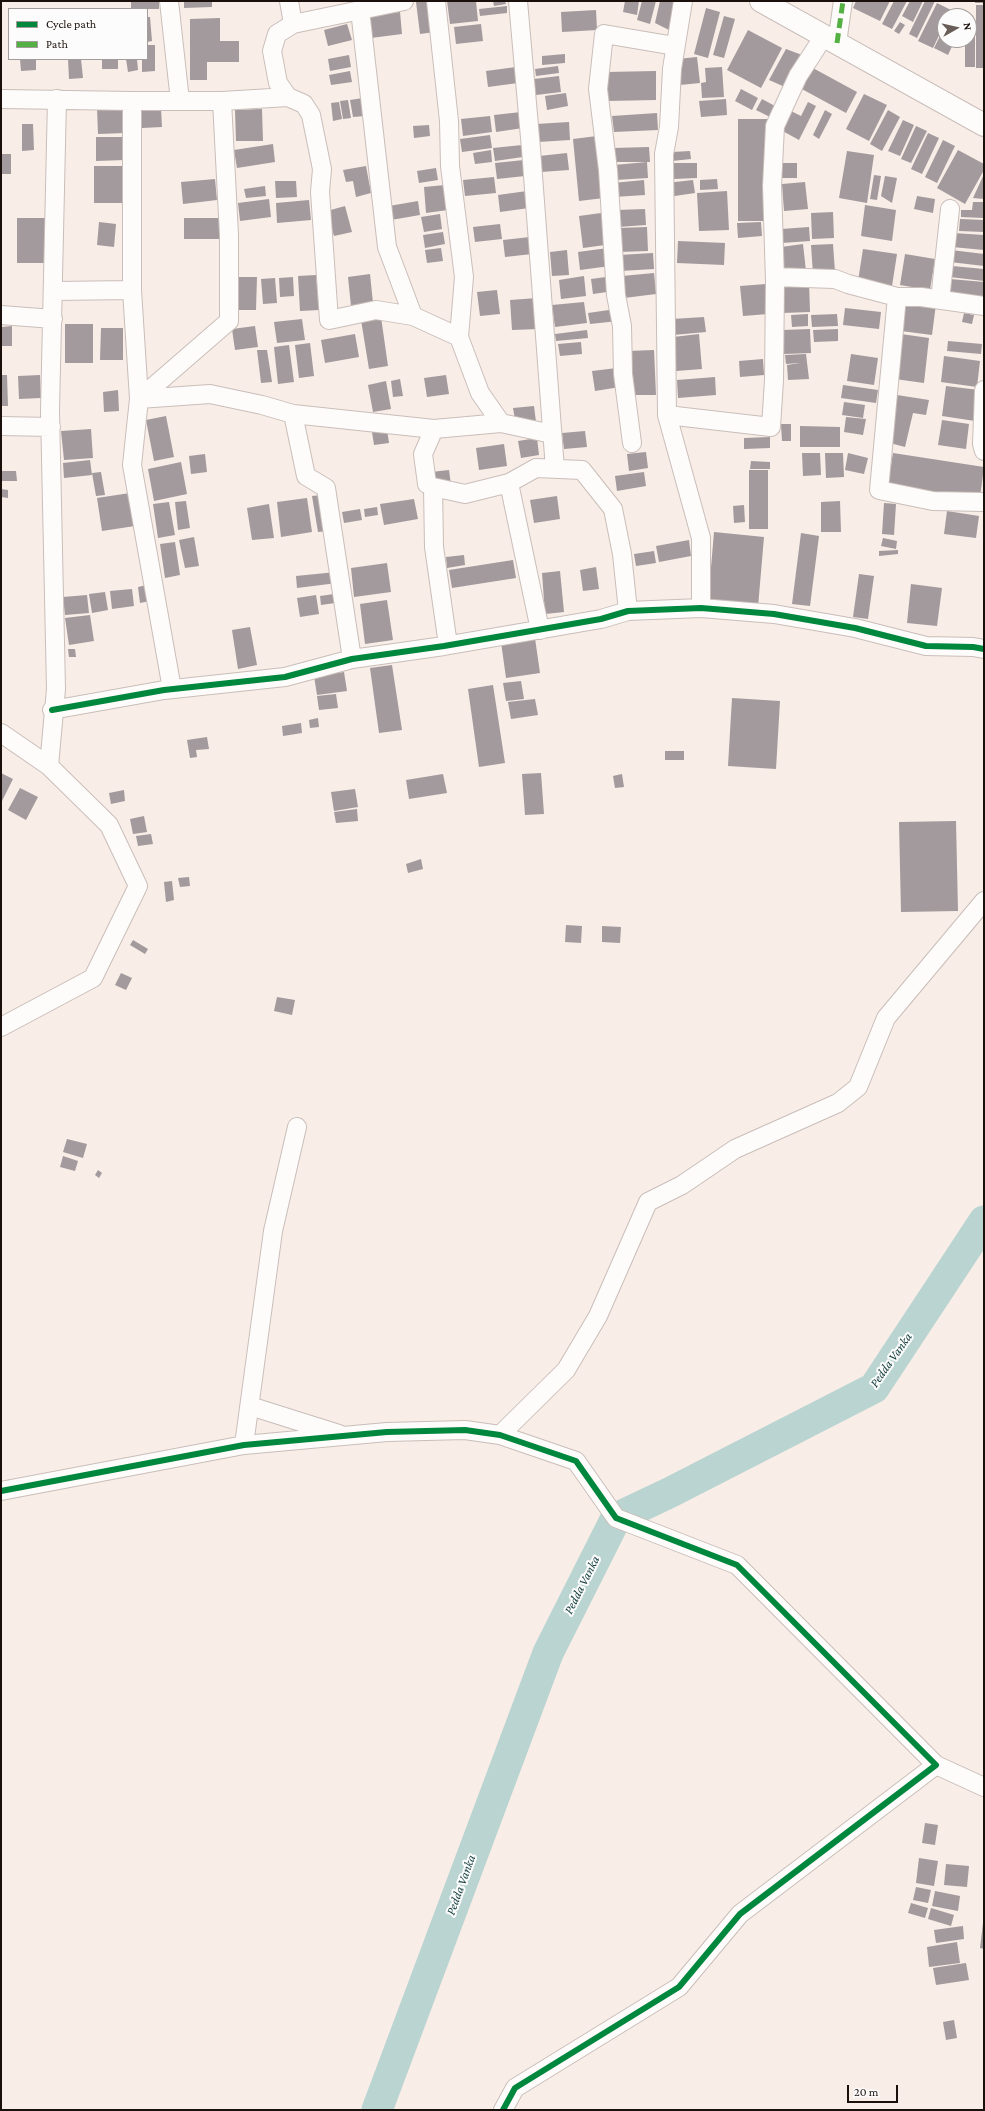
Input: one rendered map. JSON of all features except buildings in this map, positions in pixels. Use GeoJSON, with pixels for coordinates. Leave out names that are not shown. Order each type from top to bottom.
{"type":"FeatureCollection","features":[{"type":"Feature","properties":{"kind":"main road"},"geometry":{"type":"LineString","coordinates":[[761,1],[984,125]]}},
{"type":"Feature","properties":{"kind":"street"},"geometry":{"type":"LineString","coordinates":[[169,1],[180,101]]}},
{"type":"Feature","properties":{"kind":"street"},"geometry":{"type":"LineString","coordinates":[[289,1],[293,24]]}},
{"type":"Feature","properties":{"kind":"street"},"geometry":{"type":"LineString","coordinates":[[288,97],[278,83],[272,51],[277,34],[293,24],[336,8],[360,10],[404,1]]}},
{"type":"Feature","properties":{"kind":"street"},"geometry":{"type":"LineString","coordinates":[[436,1],[450,121],[450,166],[464,277],[459,337],[480,393],[501,423]]}},
{"type":"Feature","properties":{"kind":"street"},"geometry":{"type":"LineString","coordinates":[[518,1],[531,149],[555,469]]}},
{"type":"Feature","properties":{"kind":"street"},"geometry":{"type":"LineString","coordinates":[[683,1],[672,69],[669,127],[664,154],[667,415],[701,538],[701,608]]}},
{"type":"Feature","properties":{"kind":"street"},"geometry":{"type":"LineString","coordinates":[[667,415],[771,427],[774,380],[775,277],[772,186],[775,126],[798,76],[830,40],[843,1]]}},
{"type":"Feature","properties":{"kind":"street"},"geometry":{"type":"LineString","coordinates":[[360,10],[387,247],[413,316]]}},
{"type":"Feature","properties":{"kind":"street"},"geometry":{"type":"LineString","coordinates":[[632,443],[623,374],[622,326],[616,295],[608,170],[598,90],[604,34],[675,46]]}},
{"type":"Feature","properties":{"kind":"street"},"geometry":{"type":"LineString","coordinates":[[1,99],[222,101],[288,97],[304,104],[312,115],[322,169],[320,192],[329,320],[376,310],[413,316],[459,337]]}},
{"type":"Feature","properties":{"kind":"street"},"geometry":{"type":"LineString","coordinates":[[48,766],[52,710],[56,689],[51,427],[57,99]]}},
{"type":"Feature","properties":{"kind":"street"},"geometry":{"type":"LineString","coordinates":[[132,101],[132,290],[139,399],[132,465],[172,689]]}},
{"type":"Feature","properties":{"kind":"street"},"geometry":{"type":"LineString","coordinates":[[139,399],[229,321],[229,235],[222,101]]}},
{"type":"Feature","properties":{"kind":"street"},"geometry":{"type":"LineString","coordinates":[[940,300],[950,209]]}},
{"type":"Feature","properties":{"kind":"street"},"geometry":{"type":"LineString","coordinates":[[775,277],[835,279],[897,297],[921,297],[984,306]]}},
{"type":"Feature","properties":{"kind":"street"},"geometry":{"type":"LineString","coordinates":[[54,291],[132,290]]}},
{"type":"Feature","properties":{"kind":"street"},"geometry":{"type":"LineString","coordinates":[[897,297],[879,490],[933,500],[984,502]]}},
{"type":"Feature","properties":{"kind":"street"},"geometry":{"type":"LineString","coordinates":[[1,315],[53,319]]}},
{"type":"Feature","properties":{"kind":"street"},"geometry":{"type":"LineString","coordinates":[[984,390],[982,444],[984,451]]}},
{"type":"Feature","properties":{"kind":"street"},"geometry":{"type":"LineString","coordinates":[[139,399],[210,394],[262,405],[293,414],[434,429],[501,423],[552,434]]}},
{"type":"Feature","properties":{"kind":"street"},"geometry":{"type":"LineString","coordinates":[[293,414],[306,476],[326,488],[352,659]]}},
{"type":"Feature","properties":{"kind":"street"},"geometry":{"type":"LineString","coordinates":[[1,426],[51,427]]}},
{"type":"Feature","properties":{"kind":"street"},"geometry":{"type":"LineString","coordinates":[[434,429],[423,454],[427,484],[433,487],[465,494],[509,482],[536,468],[582,470],[613,509],[622,554],[628,611]]}},
{"type":"Feature","properties":{"kind":"street"},"geometry":{"type":"LineString","coordinates":[[509,482],[540,630]]}},
{"type":"Feature","properties":{"kind":"street"},"geometry":{"type":"LineString","coordinates":[[433,487],[434,547],[448,645]]}},
{"type":"Feature","properties":{"kind":"street"},"geometry":{"type":"LineString","coordinates":[[52,710],[172,689],[285,677],[352,659],[601,620],[628,611],[701,608],[774,614],[855,628],[926,646],[973,647],[984,649]]}},
{"type":"Feature","properties":{"kind":"street"},"geometry":{"type":"LineString","coordinates":[[1,734],[48,766],[109,825],[138,886],[94,978],[1,1027]]}},
{"type":"Feature","properties":{"kind":"street"},"geometry":{"type":"LineString","coordinates":[[500,1435],[566,1370],[598,1316],[648,1202],[682,1185],[735,1149],[838,1103],[858,1087],[886,1018],[984,901]]}},
{"type":"Feature","properties":{"kind":"street"},"geometry":{"type":"LineString","coordinates":[[244,1445],[273,1231],[297,1127]]}},
{"type":"Feature","properties":{"kind":"street"},"geometry":{"type":"LineString","coordinates":[[250,1406],[348,1437]]}},
{"type":"Feature","properties":{"kind":"street"},"geometry":{"type":"LineString","coordinates":[[1,1491],[244,1445],[348,1437],[386,1432],[465,1430],[500,1435],[576,1461],[616,1518],[737,1565],[936,1765],[984,1787]]}},
{"type":"Feature","properties":{"kind":"street"},"geometry":{"type":"LineString","coordinates":[[503,2110],[515,2088],[679,1987],[740,1914],[936,1765]]}},
{"type":"Feature","properties":{"kind":"waterway","name":"Pedda Vanka"},"geometry":{"type":"LineString","coordinates":[[377,2110],[548,1653],[616,1518],[669,1493],[874,1388],[984,1221]]}},
{"type":"Feature","properties":{"kind":"marked path"},"geometry":{"type":"LineString","coordinates":[[837,43],[843,1]]}},
{"type":"Feature","properties":{"kind":"cycle path"},"geometry":{"type":"LineString","coordinates":[[52,710],[164,690],[285,677],[352,659],[444,646],[601,619],[628,611],[701,608],[774,614],[855,628],[926,646],[973,647],[984,649]]}},
{"type":"Feature","properties":{"kind":"cycle path"},"geometry":{"type":"LineString","coordinates":[[1,1491],[244,1445],[387,1432],[465,1430],[500,1435],[576,1461],[616,1518],[737,1565],[936,1765],[740,1914],[679,1987],[515,2088],[503,2110]]}}]}
